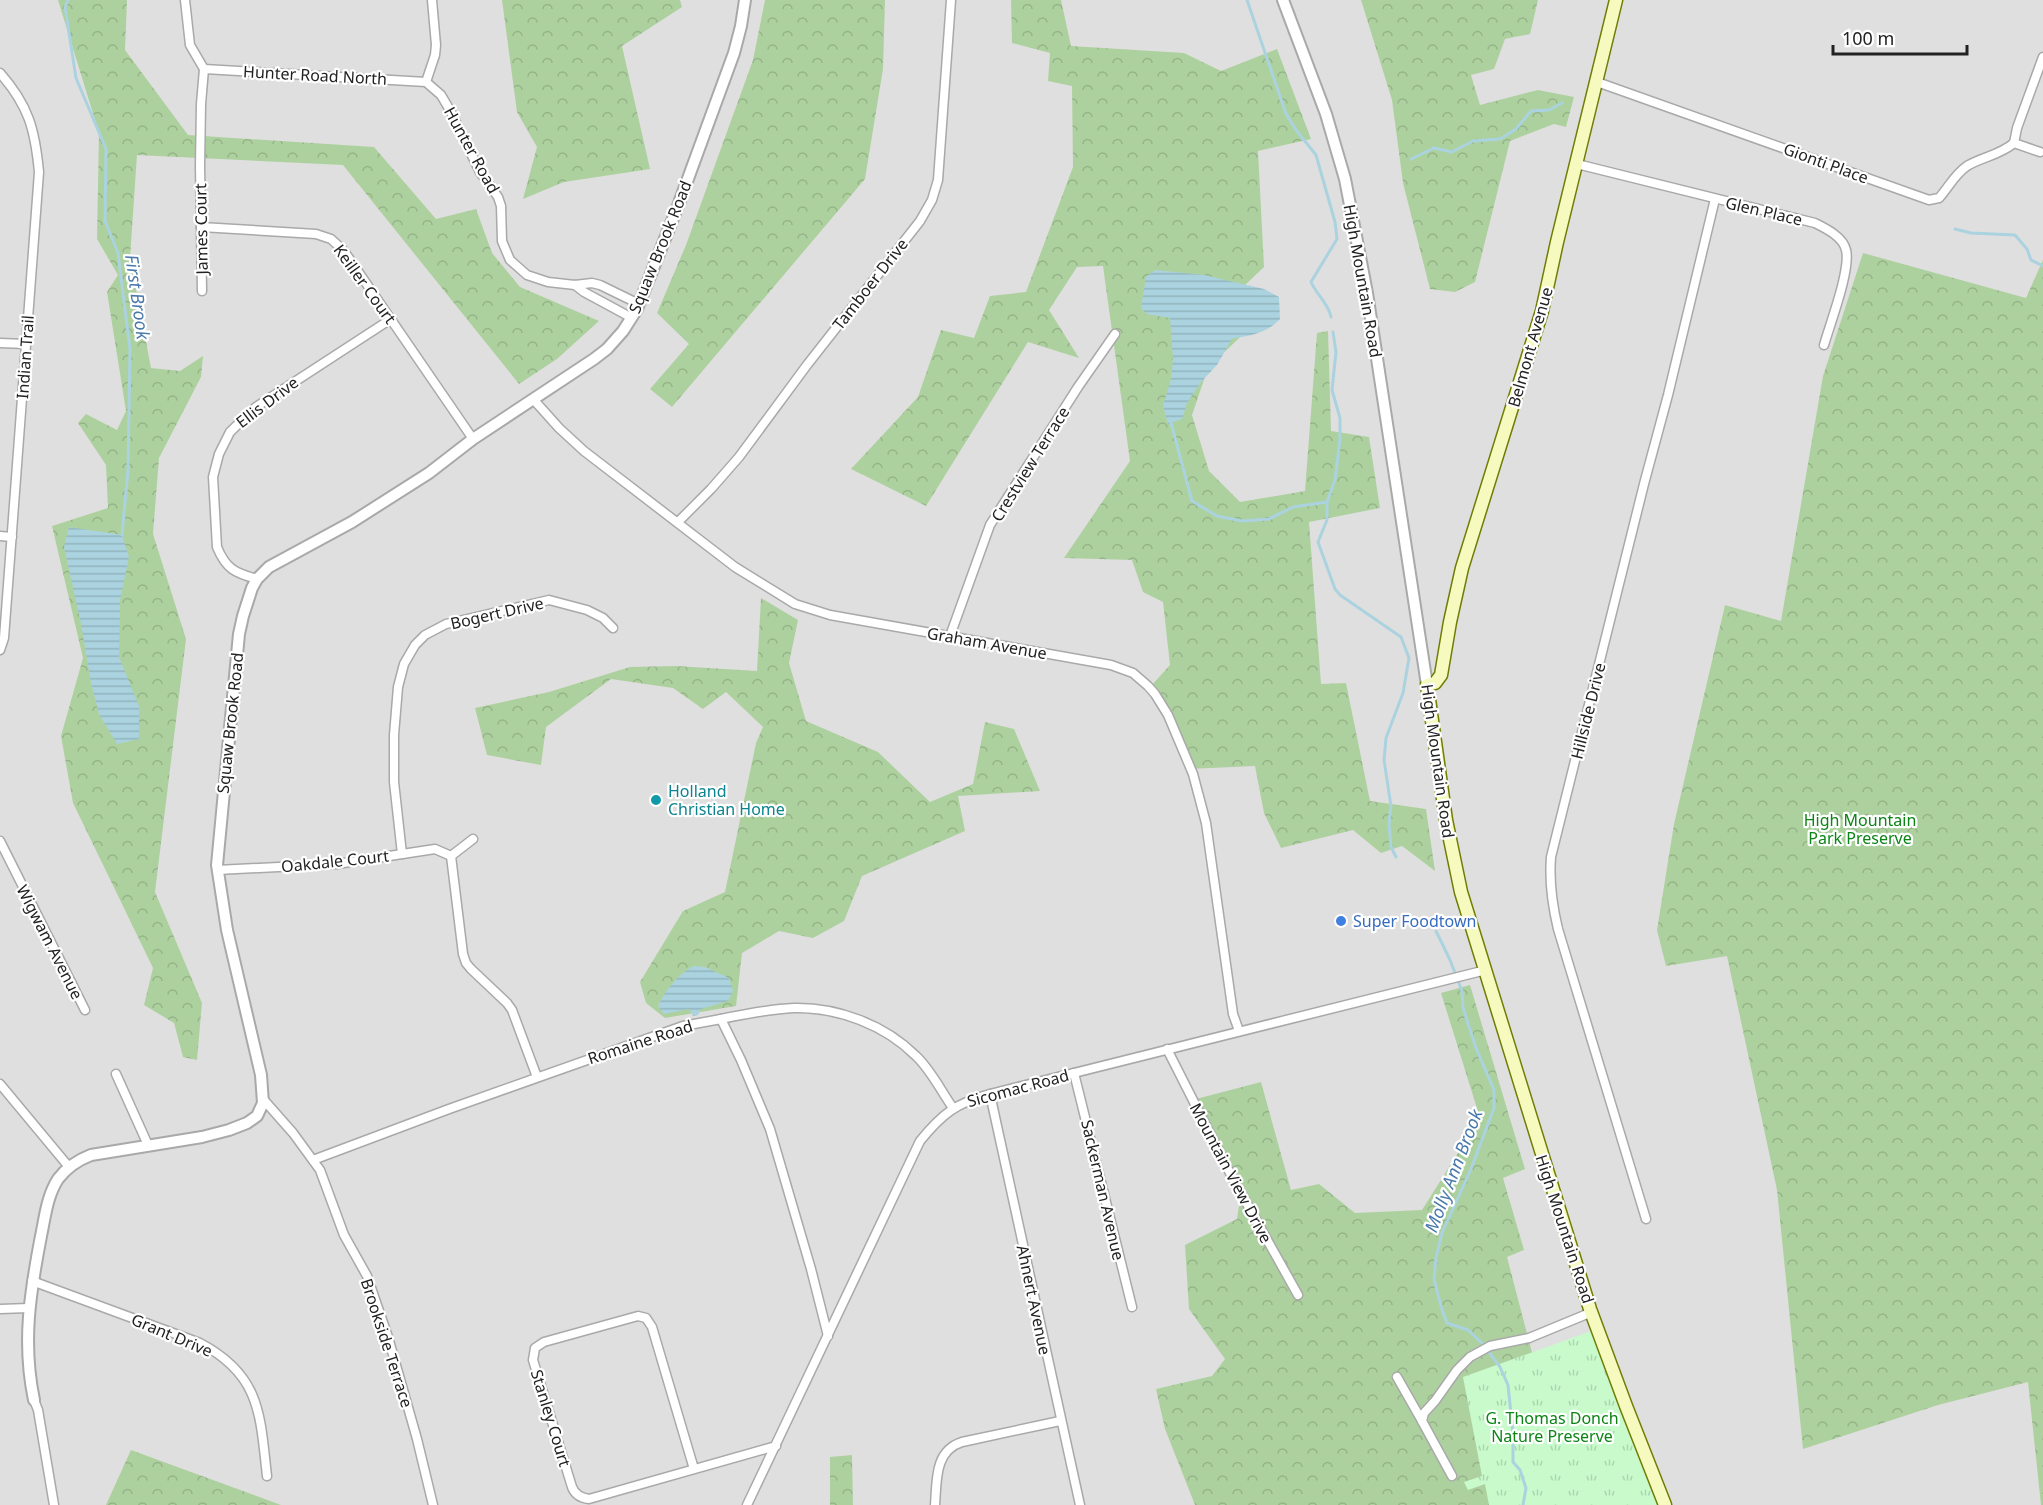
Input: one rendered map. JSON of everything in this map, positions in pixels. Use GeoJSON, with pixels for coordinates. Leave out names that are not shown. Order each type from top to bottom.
{"type":"FeatureCollection","features":[{"type":"Feature","properties":{"kind":"main road","name":"Belmont Avenue"},"geometry":{"type":"LineString","coordinates":[[1427,685],[1435,682],[1441,675],[1462,568],[1542,311],[1616,0]]}},
{"type":"Feature","properties":{"kind":"main road","name":"High Mountain Road"},"geometry":{"type":"LineString","coordinates":[[1427,685],[1453,859],[1461,892],[1592,1312],[1665,1505]]}},
{"type":"Feature","properties":{"kind":"street"},"geometry":{"type":"LineString","coordinates":[[185,0],[190,45],[204,69]]}},
{"type":"Feature","properties":{"kind":"street"},"geometry":{"type":"LineString","coordinates":[[426,82],[436,45],[432,0]]}},
{"type":"Feature","properties":{"kind":"street","name":"Squaw Brook Road"},"geometry":{"type":"LineString","coordinates":[[263,1100],[261,1075],[229,940],[217,870],[240,634],[252,588],[257,579],[279,560],[352,522],[429,473],[473,439],[607,348],[623,331],[639,304],[724,82],[741,26],[745,0]]}},
{"type":"Feature","properties":{"kind":"street","name":"Tamboer Drive"},"geometry":{"type":"LineString","coordinates":[[678,522],[739,457],[807,365],[920,221],[933,200],[938,180],[951,0]]}},
{"type":"Feature","properties":{"kind":"street","name":"High Mountain Road"},"geometry":{"type":"LineString","coordinates":[[1283,0],[1326,114],[1345,179],[1367,293],[1427,685]]}},
{"type":"Feature","properties":{"kind":"street"},"geometry":{"type":"LineString","coordinates":[[2040,152],[2014,143],[2017,128],[2043,57]]}},
{"type":"Feature","properties":{"kind":"street","name":"Hunter Road North"},"geometry":{"type":"LineString","coordinates":[[204,69],[426,82]]}},
{"type":"Feature","properties":{"kind":"street","name":"James Court"},"geometry":{"type":"LineString","coordinates":[[202,291],[200,166],[204,69]]}},
{"type":"Feature","properties":{"kind":"street","name":"Indian Trail"},"geometry":{"type":"LineString","coordinates":[[0,73],[13,88],[25,108],[34,132],[38,181],[4,638],[0,650]]}},
{"type":"Feature","properties":{"kind":"street","name":"Hunter Road"},"geometry":{"type":"LineString","coordinates":[[426,82],[441,95],[451,111],[480,172],[498,198],[501,206],[502,241],[510,260],[527,275],[548,282],[600,285],[639,304]]}},
{"type":"Feature","properties":{"kind":"street","name":"Gionti Place"},"geometry":{"type":"LineString","coordinates":[[1597,82],[1929,200],[1939,198],[1951,181],[1968,166],[2004,151],[2014,143]]}},
{"type":"Feature","properties":{"kind":"street","name":"Glen Place"},"geometry":{"type":"LineString","coordinates":[[1577,164],[1815,223],[1833,233],[1846,247],[1847,258],[1843,283],[1824,345]]}},
{"type":"Feature","properties":{"kind":"street","name":"Hillside Drive"},"geometry":{"type":"LineString","coordinates":[[1646,1219],[1558,929],[1551,899],[1550,870],[1551,857],[1715,199]]}},
{"type":"Feature","properties":{"kind":"street","name":"Keiller Court"},"geometry":{"type":"LineString","coordinates":[[201,227],[324,236],[337,244],[473,439]]}},
{"type":"Feature","properties":{"kind":"street","name":"Hunter Road"},"geometry":{"type":"LineString","coordinates":[[575,285],[632,318]]}},
{"type":"Feature","properties":{"kind":"street","name":"Ellis Drive"},"geometry":{"type":"LineString","coordinates":[[257,579],[238,574],[220,555],[217,547],[213,477],[219,454],[230,432],[256,407],[390,319]]}},
{"type":"Feature","properties":{"kind":"street","name":"Crestview Terrace"},"geometry":{"type":"LineString","coordinates":[[950,636],[990,525],[1078,387],[1115,334]]}},
{"type":"Feature","properties":{"kind":"street"},"geometry":{"type":"LineString","coordinates":[[0,343],[26,344]]}},
{"type":"Feature","properties":{"kind":"street","name":"Graham Avenue"},"geometry":{"type":"LineString","coordinates":[[533,399],[584,451],[735,567],[805,609],[1111,665],[1133,674],[1148,686],[1168,715],[1193,774],[1206,823],[1233,1014],[1239,1031]]}},
{"type":"Feature","properties":{"kind":"street"},"geometry":{"type":"LineString","coordinates":[[0,536],[12,537]]}},
{"type":"Feature","properties":{"kind":"street","name":"Bogert Drive"},"geometry":{"type":"LineString","coordinates":[[402,854],[394,782],[394,735],[400,675],[415,645],[425,635],[446,624],[549,600],[587,610],[603,618],[613,628]]}},
{"type":"Feature","properties":{"kind":"street"},"geometry":{"type":"LineString","coordinates":[[473,839],[451,856],[463,954],[466,963],[512,1010],[537,1077]]}},
{"type":"Feature","properties":{"kind":"street","name":"Wigwam Avenue"},"geometry":{"type":"LineString","coordinates":[[0,841],[85,1010]]}},
{"type":"Feature","properties":{"kind":"street","name":"Oakdale Court"},"geometry":{"type":"LineString","coordinates":[[217,870],[337,864],[435,849],[451,856]]}},
{"type":"Feature","properties":{"kind":"street","name":"Sicomac Road"},"geometry":{"type":"LineString","coordinates":[[747,1505],[920,1141],[953,1108],[990,1094],[1486,970]]}},
{"type":"Feature","properties":{"kind":"street","name":"Romaine Road"},"geometry":{"type":"LineString","coordinates":[[314,1161],[537,1077],[683,1026],[795,1008],[811,1008],[860,1020],[886,1033],[916,1055],[953,1108]]}},
{"type":"Feature","properties":{"kind":"street"},"geometry":{"type":"LineString","coordinates":[[721,1019],[765,1116],[811,1269],[828,1336]]}},
{"type":"Feature","properties":{"kind":"street","name":"Mountain View Drive"},"geometry":{"type":"LineString","coordinates":[[1167,1049],[1231,1175],[1298,1295]]}},
{"type":"Feature","properties":{"kind":"street","name":"Sackerman Avenue"},"geometry":{"type":"LineString","coordinates":[[1074,1073],[1132,1307]]}},
{"type":"Feature","properties":{"kind":"street"},"geometry":{"type":"LineString","coordinates":[[116,1074],[148,1145]]}},
{"type":"Feature","properties":{"kind":"street"},"geometry":{"type":"LineString","coordinates":[[0,1084],[69,1167]]}},
{"type":"Feature","properties":{"kind":"street","name":"Ahnert Avenue"},"geometry":{"type":"LineString","coordinates":[[990,1094],[1080,1505]]}},
{"type":"Feature","properties":{"kind":"street"},"geometry":{"type":"LineString","coordinates":[[54,1505],[38,1410],[29,1373],[29,1308],[32,1281],[51,1192],[58,1180],[78,1160],[91,1155],[202,1137],[238,1127],[256,1116],[263,1100]]}},
{"type":"Feature","properties":{"kind":"street","name":"Brookside Terrace"},"geometry":{"type":"LineString","coordinates":[[263,1100],[320,1170],[344,1235],[368,1276],[417,1439],[433,1505]]}},
{"type":"Feature","properties":{"kind":"street","name":"Grant Drive"},"geometry":{"type":"LineString","coordinates":[[32,1281],[200,1343],[222,1357],[243,1379],[256,1402],[260,1415],[267,1476]]}},
{"type":"Feature","properties":{"kind":"street"},"geometry":{"type":"LineString","coordinates":[[0,1309],[29,1308]]}},
{"type":"Feature","properties":{"kind":"street"},"geometry":{"type":"LineString","coordinates":[[1422,1421],[1424,1413],[1470,1357],[1486,1348],[1529,1338],[1592,1312]]}},
{"type":"Feature","properties":{"kind":"street","name":"Stanley Court"},"geometry":{"type":"LineString","coordinates":[[694,1469],[652,1327],[646,1318],[638,1316],[544,1342],[535,1348],[533,1360],[572,1487],[577,1495],[589,1499],[776,1446]]}},
{"type":"Feature","properties":{"kind":"street"},"geometry":{"type":"LineString","coordinates":[[1397,1377],[1452,1476]]}},
{"type":"Feature","properties":{"kind":"street"},"geometry":{"type":"LineString","coordinates":[[935,1505],[940,1463],[951,1446],[1060,1421]]}},
{"type":"Feature","properties":{"kind":"shaded area"},"geometry":{"type":"Polygon","coordinates":[[[0,0],[2043,0],[2043,1505],[0,1505],[0,0]]]}},
{"type":"Feature","properties":{"kind":"green space"},"geometry":{"type":"Polygon","coordinates":[[[58,0],[127,0],[125,50],[188,135],[374,147],[436,219],[476,209],[492,253],[520,287],[599,321],[557,359],[519,384],[343,165],[137,155],[130,258],[151,368],[180,371],[203,356],[201,377],[159,458],[153,534],[186,639],[155,892],[202,1003],[197,1060],[183,1057],[174,1023],[144,1005],[153,968],[73,803],[61,736],[83,658],[52,526],[108,508],[106,465],[78,423],[86,414],[117,430],[126,411],[107,292],[118,275],[97,239],[99,133],[58,0]]]}},
{"type":"Feature","properties":{"kind":"green space"},"geometry":{"type":"Polygon","coordinates":[[[502,0],[680,0],[682,7],[622,46],[650,169],[564,182],[523,199],[537,147],[517,112],[502,0]]]}},
{"type":"Feature","properties":{"kind":"green space"},"geometry":{"type":"Polygon","coordinates":[[[765,0],[885,0],[883,69],[865,179],[672,407],[650,389],[689,344],[657,313],[686,245],[753,60],[765,0]]]}},
{"type":"Feature","properties":{"kind":"green space"},"geometry":{"type":"Polygon","coordinates":[[[1011,0],[1061,0],[1071,46],[1184,53],[1221,71],[1277,49],[1311,139],[1258,151],[1264,267],[1242,288],[1263,315],[1208,368],[1192,415],[1209,471],[1240,502],[1305,491],[1317,333],[1328,331],[1331,431],[1369,437],[1380,508],[1309,522],[1321,684],[1346,683],[1370,801],[1426,809],[1435,871],[1402,846],[1381,853],[1353,830],[1281,848],[1264,813],[1255,766],[1188,769],[1178,750],[1151,686],[1170,665],[1163,602],[1143,592],[1132,560],[1064,558],[1130,461],[1103,266],[1077,267],[1049,310],[1079,358],[1028,342],[926,506],[851,469],[918,397],[941,330],[974,338],[990,296],[1026,292],[1073,167],[1072,86],[1048,81],[1050,53],[1012,43],[1011,0]]]}},
{"type":"Feature","properties":{"kind":"green space"},"geometry":{"type":"Polygon","coordinates":[[[1361,0],[1538,0],[1530,34],[1505,39],[1494,69],[1471,75],[1480,105],[1538,90],[1574,97],[1566,127],[1554,124],[1510,141],[1475,282],[1455,292],[1430,289],[1403,183],[1392,100],[1361,0]]]}},
{"type":"Feature","properties":{"kind":"green space","name":"High Mountain Park Preserve"},"geometry":{"type":"Polygon","coordinates":[[[1863,253],[2026,298],[2043,260],[2043,1505],[2041,1505],[2028,1382],[1938,1405],[1803,1449],[1777,1190],[1727,956],[1666,966],[1657,930],[1674,824],[1725,605],[1781,621],[1823,376],[1863,253]]]}},
{"type":"Feature","properties":{"kind":"green space"},"geometry":{"type":"Polygon","coordinates":[[[761,598],[798,620],[789,663],[806,721],[878,752],[930,802],[973,784],[985,722],[1014,729],[1040,791],[958,796],[965,831],[862,876],[844,921],[813,938],[779,931],[742,953],[736,1006],[665,1018],[646,1003],[640,982],[683,911],[725,892],[756,743],[763,727],[726,692],[703,709],[673,688],[611,679],[546,727],[541,765],[487,755],[475,708],[549,692],[630,667],[676,666],[757,671],[761,598]]]}},
{"type":"Feature","properties":{"kind":"green space"},"geometry":{"type":"Polygon","coordinates":[[[1470,985],[1525,1169],[1503,1178],[1524,1250],[1507,1257],[1541,1387],[1554,1505],[1195,1505],[1165,1429],[1156,1389],[1212,1376],[1225,1359],[1189,1309],[1185,1245],[1237,1219],[1241,1193],[1196,1099],[1261,1082],[1291,1190],[1319,1184],[1355,1213],[1422,1210],[1480,1118],[1441,993],[1470,985]]]}},
{"type":"Feature","properties":{"kind":"green space","name":"G. Thomas Donch Nature Preserve"},"geometry":{"type":"Polygon","coordinates":[[[1597,1329],[1665,1505],[1489,1505],[1485,1484],[1468,1490],[1464,1482],[1482,1476],[1463,1377],[1597,1329]]]}},
{"type":"Feature","properties":{"kind":"green space"},"geometry":{"type":"Polygon","coordinates":[[[131,1450],[281,1505],[106,1505],[131,1450]]]}},
{"type":"Feature","properties":{"kind":"green space"},"geometry":{"type":"Polygon","coordinates":[[[852,1455],[853,1505],[830,1505],[830,1457],[852,1455]]]}},
{"type":"Feature","properties":{"kind":"water"},"geometry":{"type":"Polygon","coordinates":[[[1155,270],[1204,275],[1264,289],[1279,297],[1280,319],[1264,331],[1232,339],[1217,365],[1201,382],[1187,403],[1182,419],[1168,424],[1163,406],[1171,379],[1173,359],[1170,318],[1147,314],[1141,308],[1146,277],[1155,270]]]}},
{"type":"Feature","properties":{"kind":"water"},"geometry":{"type":"Polygon","coordinates":[[[69,527],[122,535],[129,557],[120,600],[119,657],[139,706],[139,739],[117,744],[99,714],[64,547],[69,527]]]}},
{"type":"Feature","properties":{"kind":"water"},"geometry":{"type":"Polygon","coordinates":[[[693,966],[705,967],[729,978],[733,991],[728,1001],[701,1009],[698,1015],[693,1016],[689,1009],[664,1014],[658,1006],[665,994],[672,983],[693,966]]]}},
{"type":"Feature","properties":{"kind":"waterway","name":"First Brook"},"geometry":{"type":"LineString","coordinates":[[68,0],[65,7],[76,78],[106,149],[105,221],[118,253],[130,349],[128,470],[122,535]]}},
{"type":"Feature","properties":{"kind":"waterway","name":"Molly Ann Brook"},"geometry":{"type":"LineString","coordinates":[[1247,0],[1286,114],[1316,155],[1335,222],[1337,239],[1311,282],[1328,308],[1331,317]]}},
{"type":"Feature","properties":{"kind":"waterway"},"geometry":{"type":"LineString","coordinates":[[1411,159],[1434,148],[1452,152],[1473,141],[1500,139],[1516,129],[1531,111],[1549,110],[1562,103]]}},
{"type":"Feature","properties":{"kind":"waterway"},"geometry":{"type":"LineString","coordinates":[[1955,229],[1971,233],[2015,235],[2027,249],[2031,260],[2043,266]]}},
{"type":"Feature","properties":{"kind":"waterway","name":"Molly Ann Brook"},"geometry":{"type":"LineString","coordinates":[[1333,332],[1336,352],[1332,390],[1340,418],[1340,439],[1335,480],[1327,502],[1327,520],[1318,542],[1335,589],[1340,595],[1401,637],[1409,658],[1403,693],[1386,738],[1384,760],[1391,806],[1389,824],[1391,847],[1396,857]]}},
{"type":"Feature","properties":{"kind":"waterway"},"geometry":{"type":"LineString","coordinates":[[1171,423],[1192,501],[1217,516],[1242,521],[1269,519],[1293,507],[1327,502]]}},
{"type":"Feature","properties":{"kind":"waterway","name":"Molly Ann Brook"},"geometry":{"type":"LineString","coordinates":[[1436,931],[1462,991],[1463,1008],[1476,1048],[1494,1090],[1494,1108],[1471,1169],[1442,1233],[1434,1279],[1447,1323],[1468,1330],[1483,1344],[1500,1367],[1508,1385],[1513,1433],[1513,1462],[1520,1470],[1526,1488],[1523,1505]]}},
{"type":"Feature","properties":{"kind":"place","name":"Holland Christian Home"},"geometry":{"type":"Point","coordinates":[656,800]}},
{"type":"Feature","properties":{"kind":"place","name":"Super Foodtown"},"geometry":{"type":"Point","coordinates":[1341,921]}}]}
